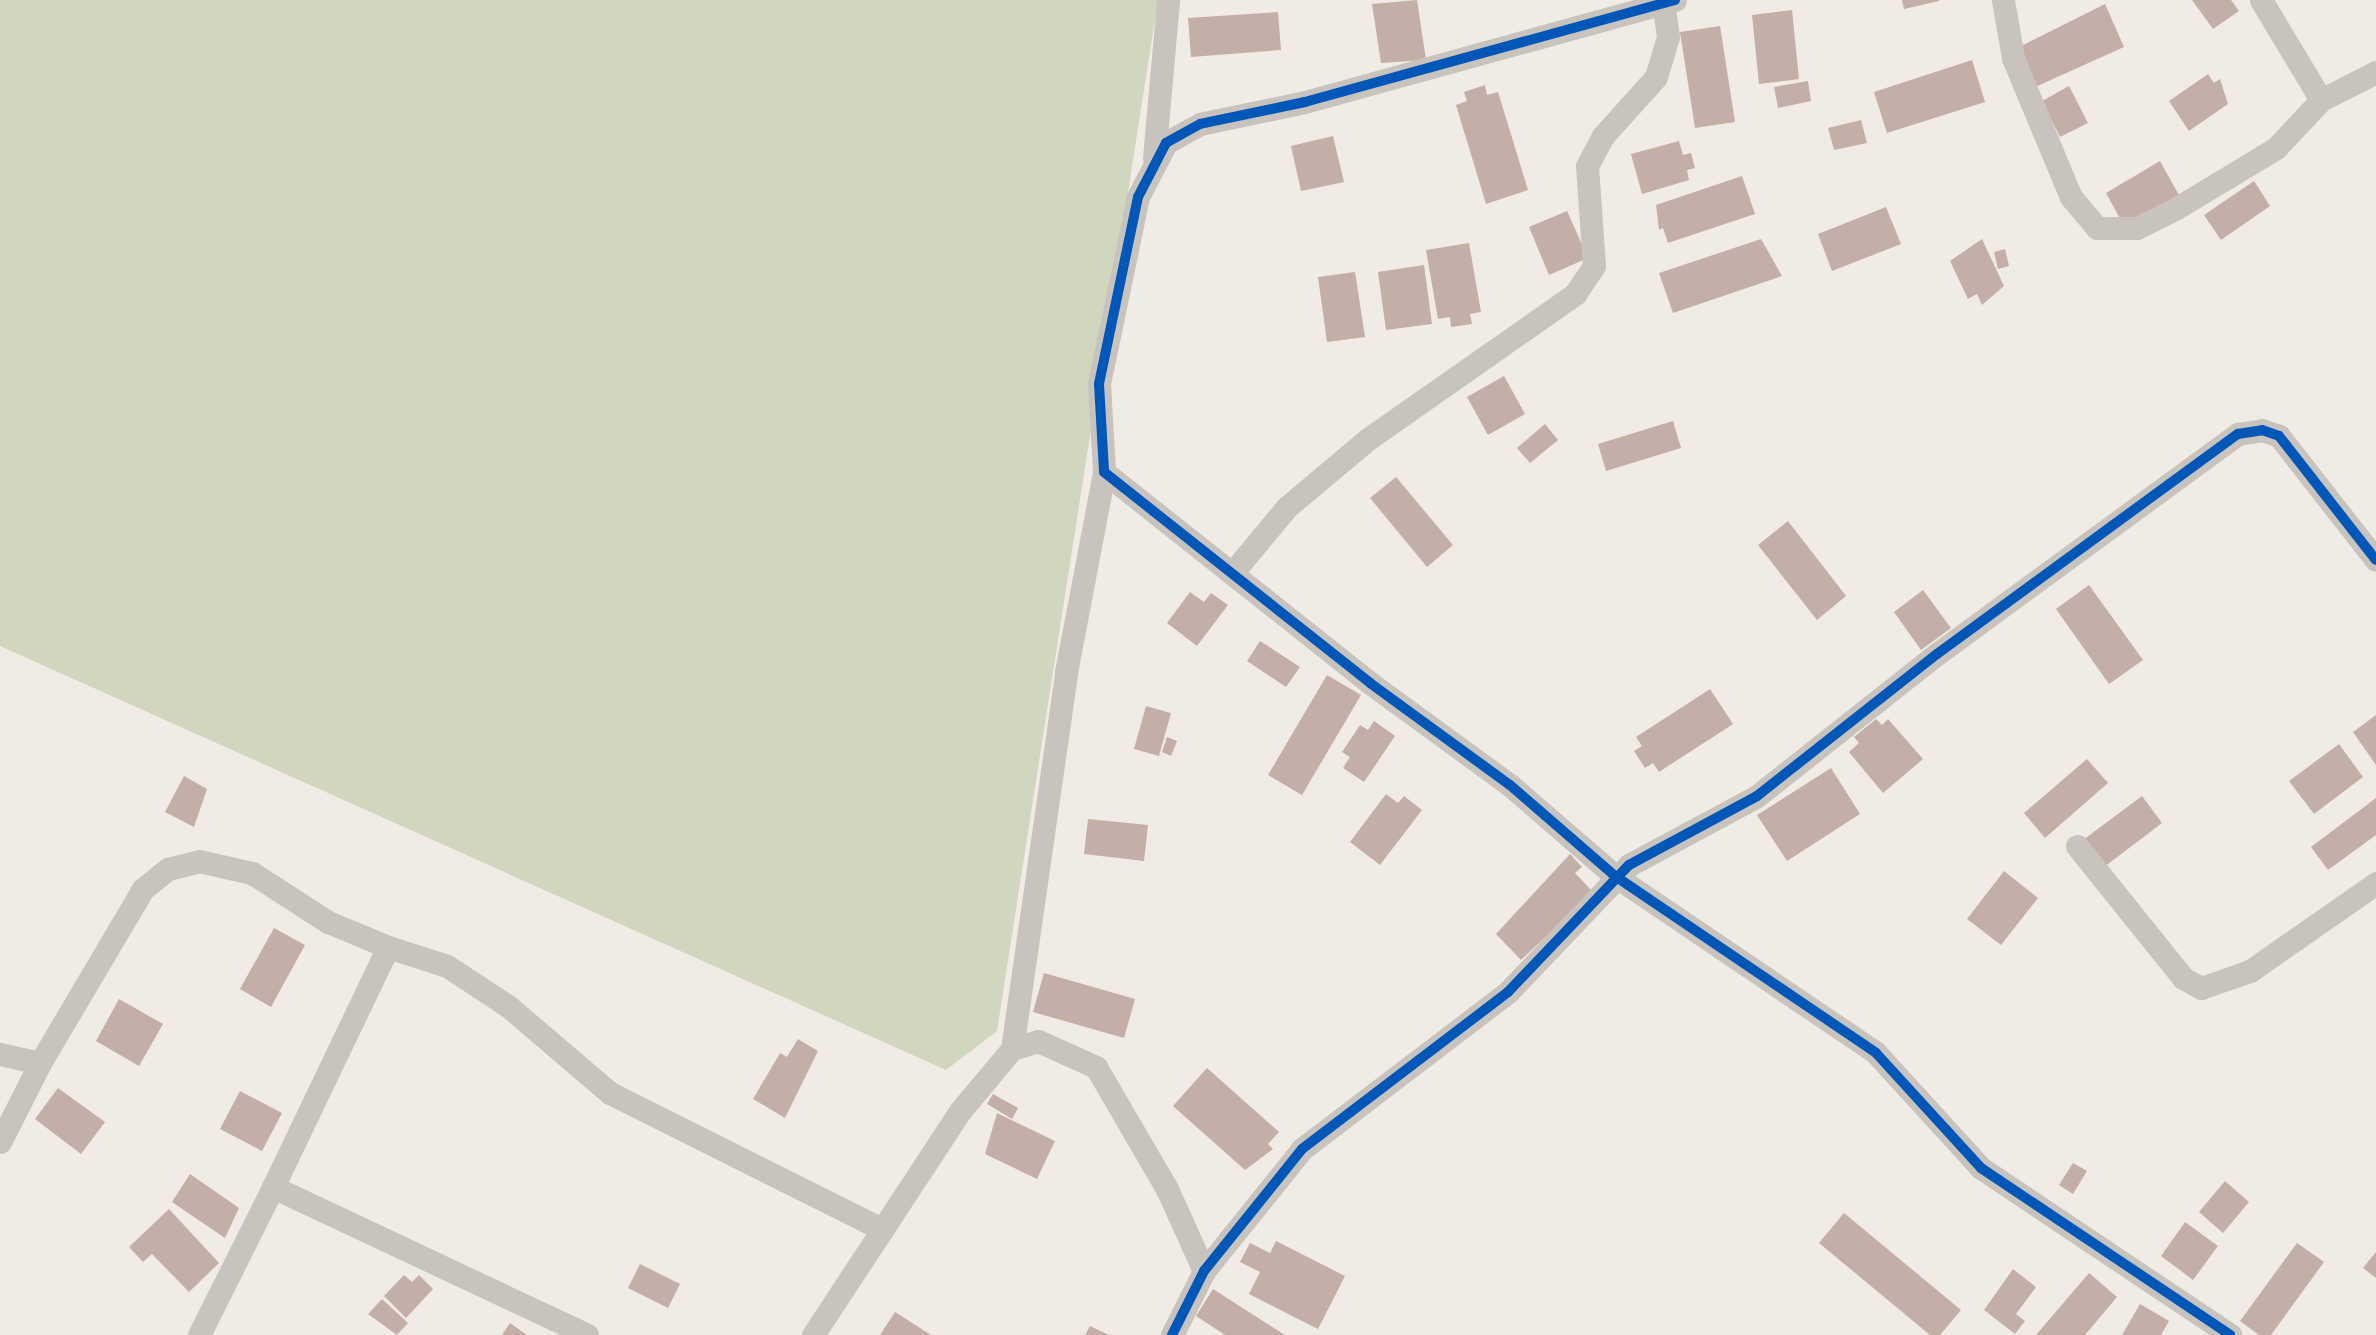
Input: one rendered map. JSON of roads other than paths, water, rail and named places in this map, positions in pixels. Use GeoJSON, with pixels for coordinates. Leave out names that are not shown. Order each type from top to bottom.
{"type":"FeatureCollection","features":[{"type":"Feature","properties":{"kind":"street"},"geometry":{"type":"LineString","coordinates":[[813,1335],[961,1110],[1012,1049],[1066,672],[1104,472],[1099,384],[1138,197],[1154,158],[1168,0]]}},
{"type":"Feature","properties":{"kind":"street"},"geometry":{"type":"LineString","coordinates":[[2003,0],[2013,58],[2071,197],[2097,228],[2137,228],[2175,209],[2276,148],[2321,100],[2376,72]]}},
{"type":"Feature","properties":{"kind":"street"},"geometry":{"type":"LineString","coordinates":[[2261,0],[2321,100]]}},
{"type":"Feature","properties":{"kind":"street"},"geometry":{"type":"LineString","coordinates":[[1154,158],[1181,131],[1200,124],[1306,102],[1667,1],[1668,37],[1656,77],[1603,135],[1587,166],[1594,266],[1575,294],[1368,439],[1287,507],[1233,572]]}},
{"type":"Feature","properties":{"kind":"street"},"geometry":{"type":"LineString","coordinates":[[1171,1335],[1204,1271],[1302,1149],[1508,992],[1615,876],[1757,796],[1926,662],[2245,431],[2279,436],[2376,559]]}},
{"type":"Feature","properties":{"kind":"street"},"geometry":{"type":"LineString","coordinates":[[1104,472],[1510,785],[1615,876],[1876,1053],[1981,1168],[2043,1215],[2095,1240],[2231,1335]]}},
{"type":"Feature","properties":{"kind":"street"},"geometry":{"type":"LineString","coordinates":[[2077,845],[2183,978],[2201,988],[2250,971],[2376,883]]}},
{"type":"Feature","properties":{"kind":"street"},"geometry":{"type":"LineString","coordinates":[[0,1142],[40,1063],[143,889],[168,869],[199,861],[252,873],[328,922],[388,947],[447,966],[508,1006],[610,1093],[883,1230]]}},
{"type":"Feature","properties":{"kind":"street"},"geometry":{"type":"LineString","coordinates":[[199,1335],[388,947]]}},
{"type":"Feature","properties":{"kind":"street"},"geometry":{"type":"LineString","coordinates":[[1012,1049],[1038,1041],[1096,1067],[1167,1189],[1204,1271]]}},
{"type":"Feature","properties":{"kind":"street"},"geometry":{"type":"LineString","coordinates":[[0,1054],[40,1063]]}},
{"type":"Feature","properties":{"kind":"street"},"geometry":{"type":"LineString","coordinates":[[273,1187],[587,1335]]}}]}
